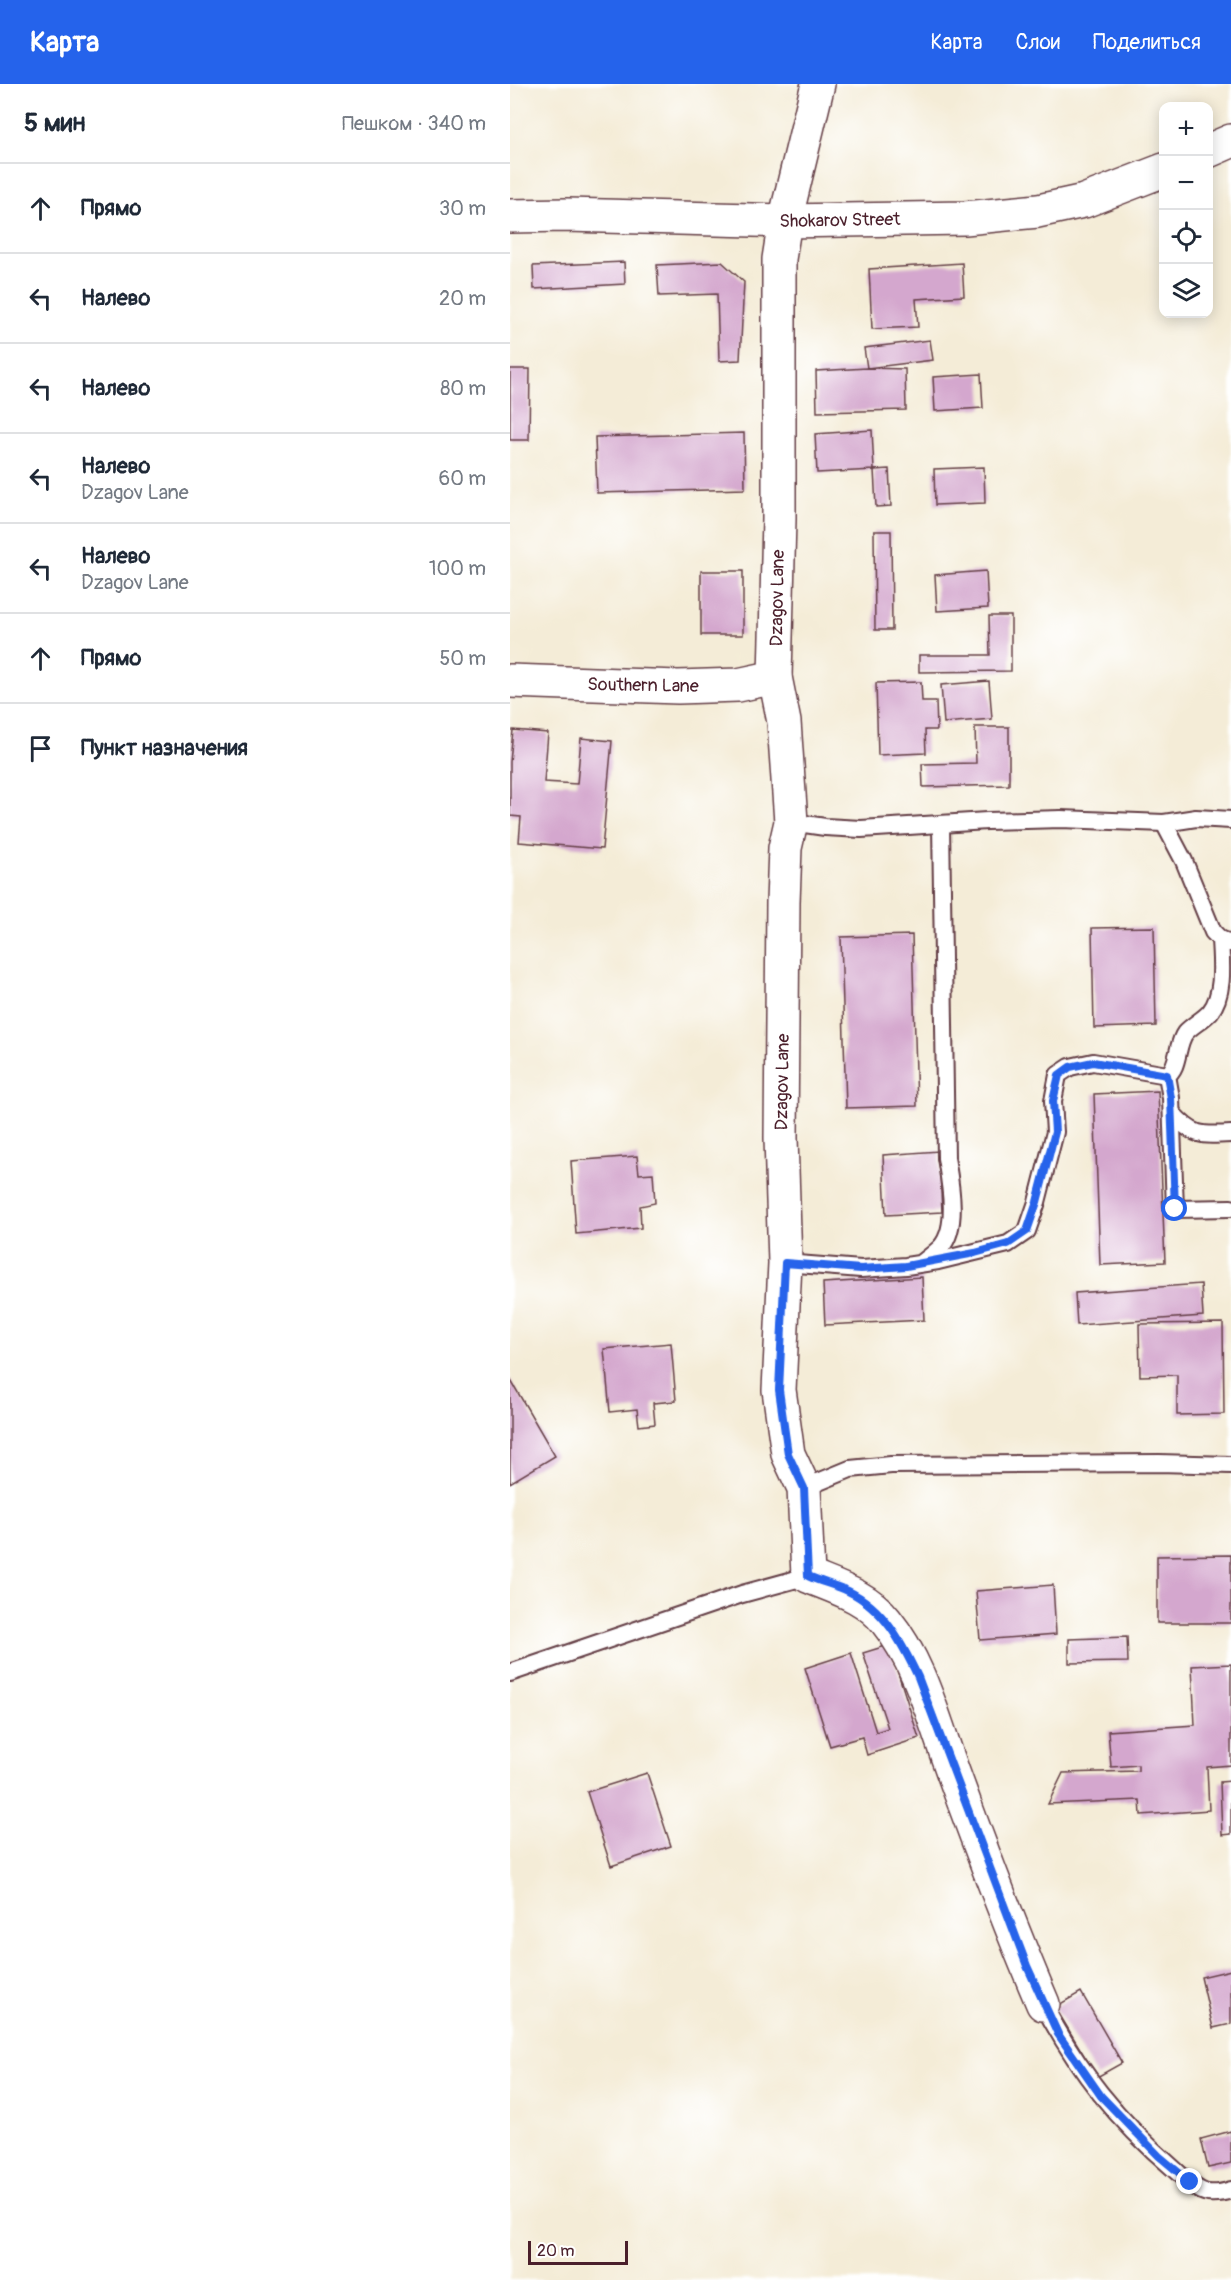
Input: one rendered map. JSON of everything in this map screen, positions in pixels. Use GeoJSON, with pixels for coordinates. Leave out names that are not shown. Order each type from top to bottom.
{"type":"FeatureCollection","features":[{"type":"Feature","properties":{"kind":"street","name":"Dzagov Lane"},"geometry":{"type":"LineString","coordinates":[[808,1576],[804,1488],[788,1454],[779,1390],[785,1263],[781,1138],[783,902],[785,848],[791,822],[784,722],[775,677],[780,507],[779,259],[785,221],[818,84]]}},
{"type":"Feature","properties":{"kind":"street"},"geometry":{"type":"LineString","coordinates":[[1213,149],[1231,141]]}},
{"type":"Feature","properties":{"kind":"street","name":"Shokarov Street"},"geometry":{"type":"LineString","coordinates":[[510,216],[567,215],[785,221],[965,218],[1038,211],[1084,201],[1159,172]]}},
{"type":"Feature","properties":{"kind":"street","name":"Southern Lane"},"geometry":{"type":"LineString","coordinates":[[510,681],[678,687],[738,685],[775,677]]}},
{"type":"Feature","properties":{"kind":"street"},"geometry":{"type":"LineString","coordinates":[[808,1576],[848,1591],[867,1603],[885,1620],[902,1643],[918,1677],[987,1864],[1043,2004]]}},
{"type":"Feature","properties":{"kind":"lane"},"geometry":{"type":"LineString","coordinates":[[791,822],[861,829],[1061,819],[1164,823],[1196,818],[1231,820]]}},
{"type":"Feature","properties":{"kind":"lane"},"geometry":{"type":"LineString","coordinates":[[1164,823],[1184,861],[1213,932],[1225,941],[1219,988],[1213,1008],[1185,1033],[1176,1053],[1175,1067],[1167,1075]]}},
{"type":"Feature","properties":{"kind":"lane"},"geometry":{"type":"LineString","coordinates":[[921,1263],[942,1246],[950,1226],[952,1198],[946,1158],[941,824]]}},
{"type":"Feature","properties":{"kind":"lane"},"geometry":{"type":"LineString","coordinates":[[785,1263],[861,1269],[921,1263],[1008,1244],[1027,1231],[1043,1181],[1055,1132],[1053,1101],[1059,1075],[1070,1067],[1093,1062],[1167,1075]]}},
{"type":"Feature","properties":{"kind":"lane"},"geometry":{"type":"LineString","coordinates":[[1167,1075],[1172,1113],[1175,1209],[1231,1208]]}},
{"type":"Feature","properties":{"kind":"lane"},"geometry":{"type":"LineString","coordinates":[[1172,1113],[1186,1128],[1199,1134],[1231,1134]]}},
{"type":"Feature","properties":{"kind":"lane"},"geometry":{"type":"LineString","coordinates":[[804,1488],[850,1469],[891,1465],[1147,1463],[1231,1465]]}},
{"type":"Feature","properties":{"kind":"lane"},"geometry":{"type":"LineString","coordinates":[[510,1673],[742,1594],[808,1576]]}},
{"type":"Feature","properties":{"kind":"lane"},"geometry":{"type":"LineString","coordinates":[[1043,2004],[1058,2034],[1101,2096],[1159,2156],[1207,2193],[1231,2190]]}},
{"type":"Feature","properties":{"kind":"building"},"geometry":{"type":"Polygon","coordinates":[[[624,262],[625,284],[534,289],[533,266],[624,262]]]}},
{"type":"Feature","properties":{"kind":"building"},"geometry":{"type":"Polygon","coordinates":[[[722,262],[744,282],[740,360],[719,361],[717,294],[659,296],[657,265],[722,262]]]}},
{"type":"Feature","properties":{"kind":"building"},"geometry":{"type":"Polygon","coordinates":[[[962,263],[964,296],[916,299],[918,327],[872,329],[869,269],[962,263]]]}},
{"type":"Feature","properties":{"kind":"building"},"geometry":{"type":"Polygon","coordinates":[[[930,340],[933,360],[867,368],[864,348],[930,340]]]}},
{"type":"Feature","properties":{"kind":"building"},"geometry":{"type":"Polygon","coordinates":[[[867,368],[905,369],[906,410],[817,412],[816,371],[867,368]]]}},
{"type":"Feature","properties":{"kind":"building"},"geometry":{"type":"Polygon","coordinates":[[[510,369],[530,369],[529,440],[510,440],[510,369]]]}},
{"type":"Feature","properties":{"kind":"building"},"geometry":{"type":"Polygon","coordinates":[[[981,374],[983,408],[935,411],[933,377],[981,374]]]}},
{"type":"Feature","properties":{"kind":"building"},"geometry":{"type":"Polygon","coordinates":[[[872,430],[874,470],[817,473],[815,434],[872,430]]]}},
{"type":"Feature","properties":{"kind":"building"},"geometry":{"type":"Polygon","coordinates":[[[744,433],[745,489],[597,493],[595,437],[744,433]]]}},
{"type":"Feature","properties":{"kind":"building"},"geometry":{"type":"Polygon","coordinates":[[[984,467],[985,503],[935,505],[934,469],[984,467]]]}},
{"type":"Feature","properties":{"kind":"building"},"geometry":{"type":"Polygon","coordinates":[[[889,469],[891,506],[876,507],[874,470],[889,469]]]}},
{"type":"Feature","properties":{"kind":"building"},"geometry":{"type":"Polygon","coordinates":[[[874,531],[891,531],[892,630],[875,630],[874,531]]]}},
{"type":"Feature","properties":{"kind":"building"},"geometry":{"type":"Polygon","coordinates":[[[701,571],[743,571],[743,635],[701,635],[701,571]]]}},
{"type":"Feature","properties":{"kind":"building"},"geometry":{"type":"Polygon","coordinates":[[[986,571],[988,608],[937,611],[935,575],[986,571]]]}},
{"type":"Feature","properties":{"kind":"building"},"geometry":{"type":"Polygon","coordinates":[[[989,616],[1011,616],[1011,671],[919,672],[919,655],[990,655],[989,616]]]}},
{"type":"Feature","properties":{"kind":"building"},"geometry":{"type":"Polygon","coordinates":[[[989,681],[992,719],[944,723],[941,685],[989,681]]]}},
{"type":"Feature","properties":{"kind":"building"},"geometry":{"type":"Polygon","coordinates":[[[921,682],[922,701],[936,701],[937,730],[925,730],[926,753],[878,755],[876,683],[921,682]]]}},
{"type":"Feature","properties":{"kind":"building"},"geometry":{"type":"Polygon","coordinates":[[[975,727],[1009,727],[1009,785],[923,787],[922,764],[976,763],[975,727]]]}},
{"type":"Feature","properties":{"kind":"building"},"geometry":{"type":"Polygon","coordinates":[[[513,730],[548,733],[544,782],[577,784],[581,738],[612,741],[602,849],[519,842],[521,817],[510,816],[510,762],[513,730]]]}},
{"type":"Feature","properties":{"kind":"building"},"geometry":{"type":"Polygon","coordinates":[[[1154,927],[1156,1026],[1094,1028],[1092,928],[1154,927]]]}},
{"type":"Feature","properties":{"kind":"building"},"geometry":{"type":"Polygon","coordinates":[[[912,935],[917,1106],[846,1108],[841,937],[912,935]]]}},
{"type":"Feature","properties":{"kind":"building"},"geometry":{"type":"Polygon","coordinates":[[[1158,1091],[1165,1262],[1100,1265],[1094,1094],[1158,1091]]]}},
{"type":"Feature","properties":{"kind":"building"},"geometry":{"type":"Polygon","coordinates":[[[939,1151],[942,1212],[886,1215],[883,1155],[939,1151]]]}},
{"type":"Feature","properties":{"kind":"building"},"geometry":{"type":"Polygon","coordinates":[[[637,1156],[639,1174],[653,1173],[655,1203],[640,1206],[641,1228],[576,1234],[571,1161],[637,1156]]]}},
{"type":"Feature","properties":{"kind":"building"},"geometry":{"type":"Polygon","coordinates":[[[922,1277],[924,1320],[825,1325],[823,1283],[922,1277]]]}},
{"type":"Feature","properties":{"kind":"building"},"geometry":{"type":"Polygon","coordinates":[[[1201,1284],[1203,1316],[1077,1325],[1075,1293],[1201,1284]]]}},
{"type":"Feature","properties":{"kind":"building"},"geometry":{"type":"Polygon","coordinates":[[[1223,1323],[1224,1414],[1177,1415],[1177,1375],[1140,1376],[1139,1324],[1223,1323]]]}},
{"type":"Feature","properties":{"kind":"building"},"geometry":{"type":"Polygon","coordinates":[[[671,1343],[676,1401],[653,1403],[655,1424],[639,1426],[637,1409],[610,1412],[604,1349],[671,1343]]]}},
{"type":"Feature","properties":{"kind":"building"},"geometry":{"type":"Polygon","coordinates":[[[510,1379],[555,1456],[510,1483],[510,1379]]]}},
{"type":"Feature","properties":{"kind":"building"},"geometry":{"type":"Polygon","coordinates":[[[1231,1555],[1231,1623],[1157,1623],[1157,1556],[1231,1555]]]}},
{"type":"Feature","properties":{"kind":"building"},"geometry":{"type":"Polygon","coordinates":[[[1053,1585],[1056,1634],[980,1640],[976,1591],[1053,1585]]]}},
{"type":"Feature","properties":{"kind":"building"},"geometry":{"type":"Polygon","coordinates":[[[1127,1637],[1128,1662],[1069,1663],[1069,1639],[1127,1637]]]}},
{"type":"Feature","properties":{"kind":"building"},"geometry":{"type":"Polygon","coordinates":[[[889,1645],[919,1738],[867,1755],[862,1737],[830,1746],[805,1668],[851,1653],[876,1732],[888,1728],[863,1653],[889,1645]]]}},
{"type":"Feature","properties":{"kind":"building"},"geometry":{"type":"Polygon","coordinates":[[[1231,1664],[1231,1765],[1207,1767],[1209,1810],[1141,1815],[1140,1800],[1048,1804],[1063,1773],[1138,1771],[1138,1765],[1111,1767],[1108,1731],[1195,1725],[1192,1666],[1231,1664]]]}},
{"type":"Feature","properties":{"kind":"building"},"geometry":{"type":"Polygon","coordinates":[[[647,1773],[671,1846],[611,1866],[587,1792],[647,1773]]]}},
{"type":"Feature","properties":{"kind":"building"},"geometry":{"type":"Polygon","coordinates":[[[1231,1781],[1231,1834],[1222,1835],[1220,1782],[1231,1781]]]}},
{"type":"Feature","properties":{"kind":"building"},"geometry":{"type":"Polygon","coordinates":[[[1231,1970],[1231,2024],[1213,2028],[1201,1977],[1231,1970]]]}},
{"type":"Feature","properties":{"kind":"building"},"geometry":{"type":"Polygon","coordinates":[[[1081,1992],[1122,2063],[1097,2077],[1055,2007],[1081,1992]]]}},
{"type":"Feature","properties":{"kind":"building"},"geometry":{"type":"Polygon","coordinates":[[[1231,2131],[1231,2163],[1208,2168],[1201,2139],[1231,2131]]]}},
{"type":"Feature","properties":{"kind":"route"},"geometry":{"type":"LineString","coordinates":[[1175,1209],[1171,1098],[1167,1075],[1093,1062],[1070,1067],[1059,1075],[1053,1101],[1055,1132],[1049,1160],[1027,1231],[1008,1244],[938,1261],[906,1266],[861,1269],[785,1263],[779,1390],[788,1454],[804,1488],[808,1576],[848,1591],[867,1603],[885,1620],[902,1643],[918,1677],[994,1884],[1043,2004],[1058,2034],[1101,2096],[1159,2156],[1190,2182]]}}]}
